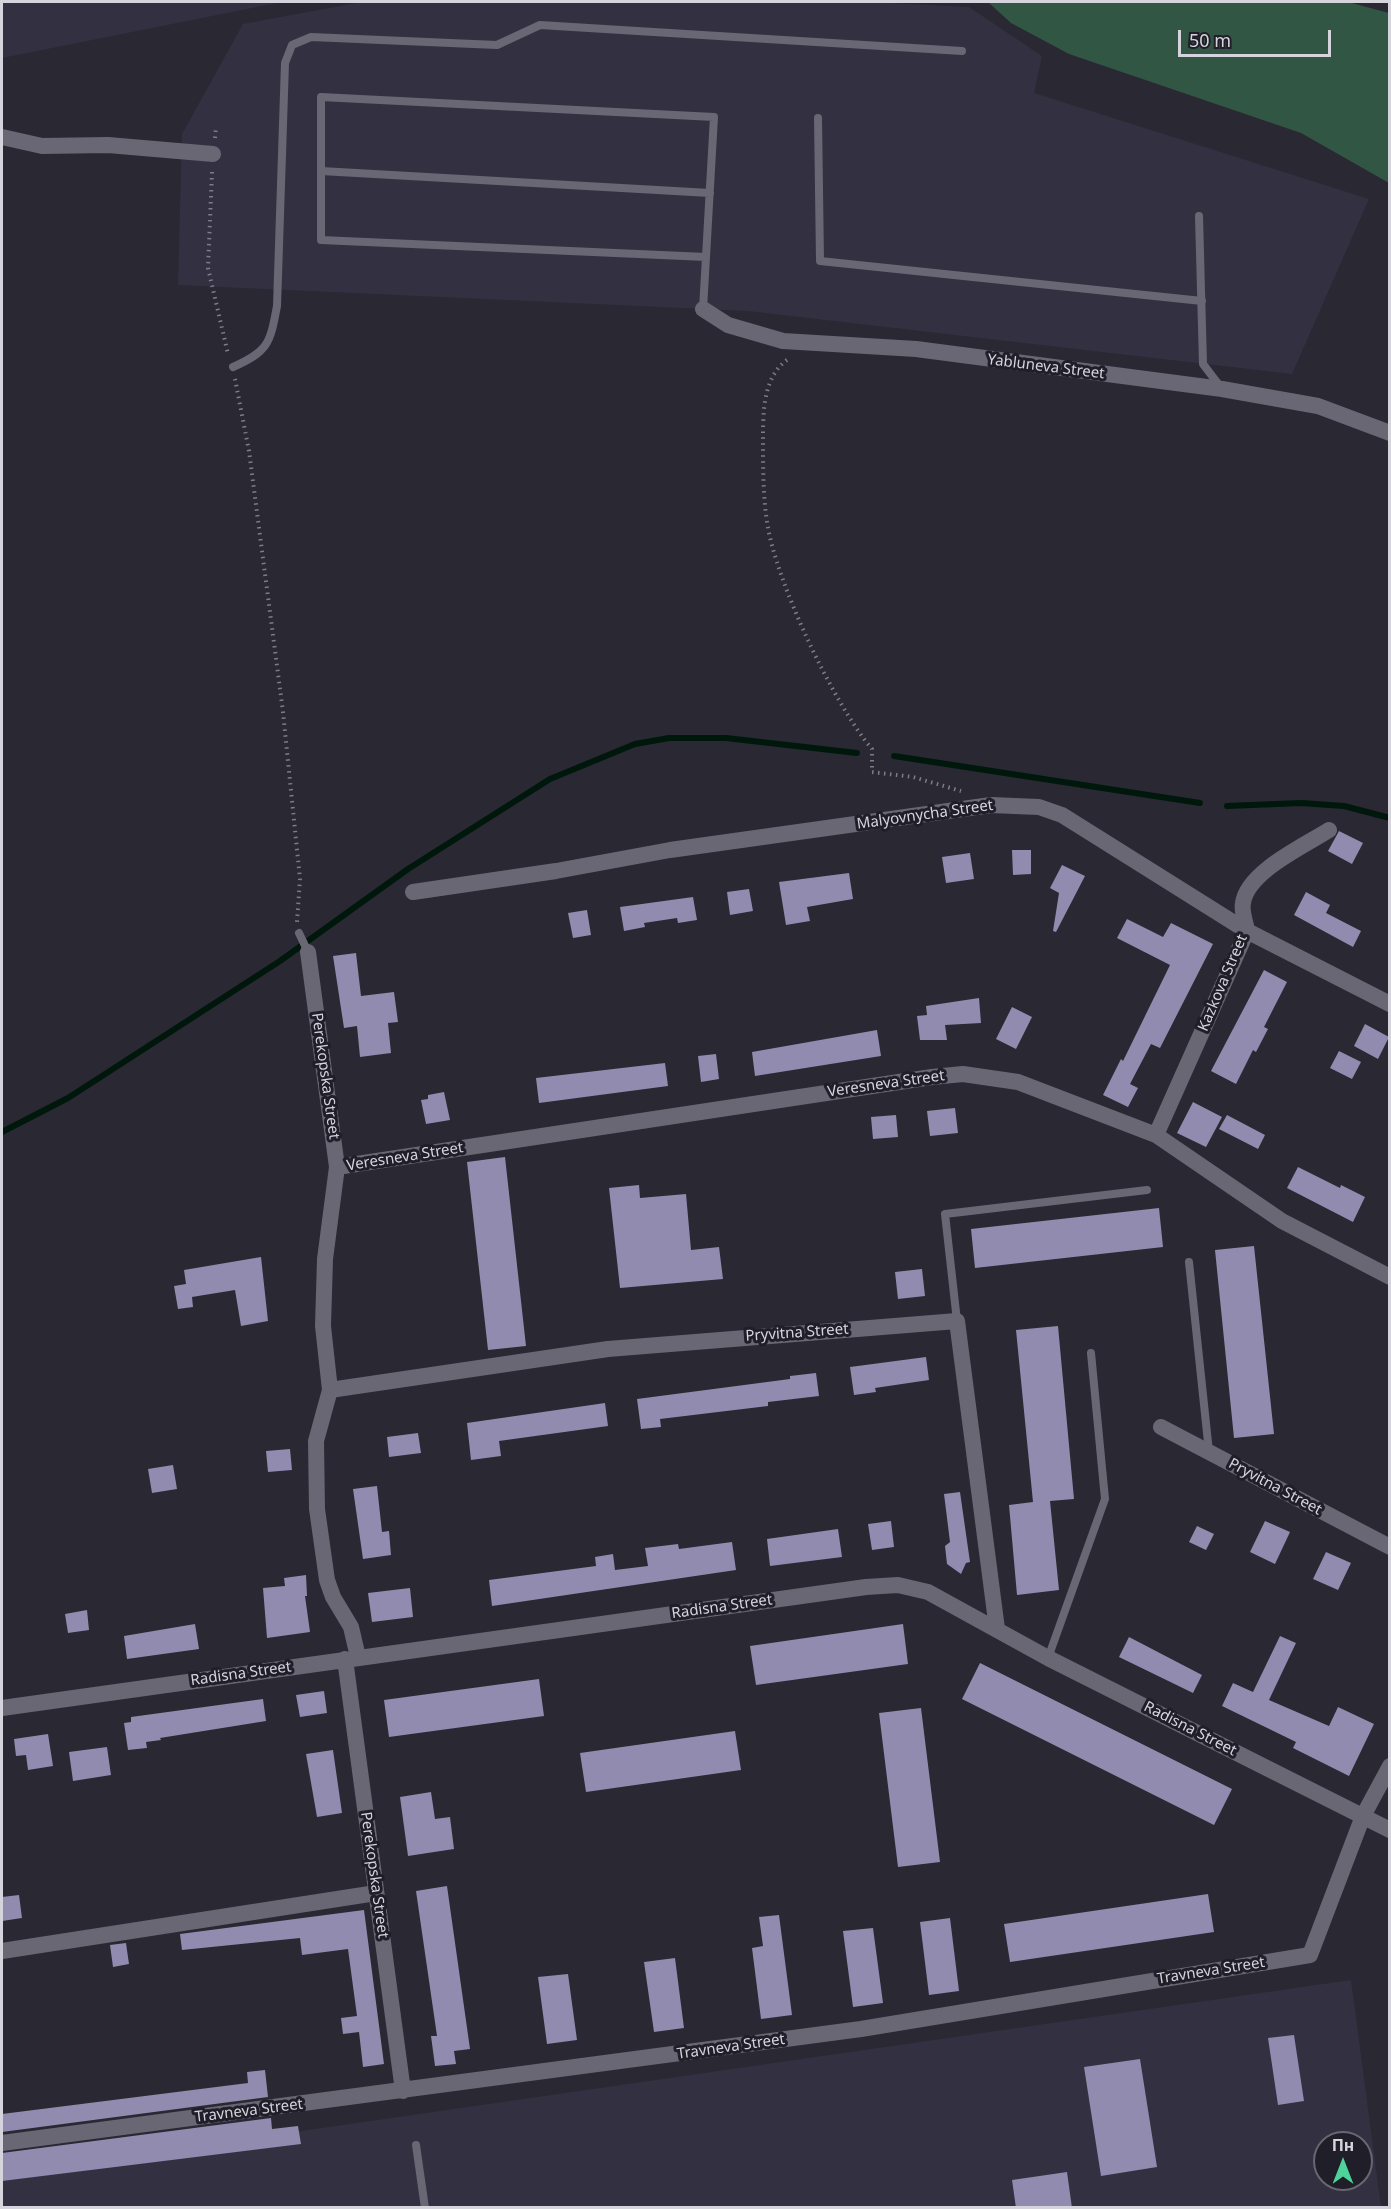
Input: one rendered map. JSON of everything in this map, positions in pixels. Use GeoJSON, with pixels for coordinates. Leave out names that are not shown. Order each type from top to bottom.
{"type":"FeatureCollection","features":[{"type":"Feature","properties":{"kind":"street"},"geometry":{"type":"LineString","coordinates":[[2,137],[42,146],[108,145],[213,154]]}},
{"type":"Feature","properties":{"kind":"street","name":"Yabluneva Street"},"geometry":{"type":"LineString","coordinates":[[703,309],[728,325],[783,340],[916,349],[1222,389],[1318,406],[1389,433]]}},
{"type":"Feature","properties":{"kind":"street","name":"Malyovnycha Street"},"geometry":{"type":"LineString","coordinates":[[413,892],[556,871],[670,850],[991,805],[1039,807],[1062,815],[1247,931],[1389,1004]]}},
{"type":"Feature","properties":{"kind":"street","name":"Kazkova Street"},"geometry":{"type":"LineString","coordinates":[[1156,1135],[1247,931],[1242,904],[1250,885],[1265,871],[1329,830]]}},
{"type":"Feature","properties":{"kind":"street","name":"Perekopska Street"},"geometry":{"type":"LineString","coordinates":[[308,952],[337,1167],[325,1259],[323,1326],[330,1390],[316,1440],[317,1509],[327,1580],[333,1597],[351,1627],[352,1658],[376,1893],[403,2091]]}},
{"type":"Feature","properties":{"kind":"street","name":"Veresneva Street"},"geometry":{"type":"LineString","coordinates":[[337,1167],[963,1074],[988,1076],[1018,1082],[1156,1135],[1282,1221],[1389,1277]]}},
{"type":"Feature","properties":{"kind":"street"},"geometry":{"type":"LineString","coordinates":[[957,1322],[997,1629]]}},
{"type":"Feature","properties":{"kind":"street","name":"Pryvitna Street"},"geometry":{"type":"LineString","coordinates":[[330,1390],[608,1349],[957,1322]]}},
{"type":"Feature","properties":{"kind":"street","name":"Pryvitna Street"},"geometry":{"type":"LineString","coordinates":[[1161,1427],[1389,1547]]}},
{"type":"Feature","properties":{"kind":"street","name":"Radisna Street"},"geometry":{"type":"LineString","coordinates":[[2,1708],[866,1587],[898,1585],[928,1592],[1048,1658],[1389,1830]]}},
{"type":"Feature","properties":{"kind":"street"},"geometry":{"type":"LineString","coordinates":[[1363,1816],[1389,1766]]}},
{"type":"Feature","properties":{"kind":"street","name":"Travneva Street"},"geometry":{"type":"LineString","coordinates":[[2,2143],[861,2029],[1311,1955],[1363,1816]]}},
{"type":"Feature","properties":{"kind":"street"},"geometry":{"type":"LineString","coordinates":[[2,1950],[376,1893]]}},
{"type":"Feature","properties":{"kind":"lane"},"geometry":{"type":"LineString","coordinates":[[232,367],[254,358],[271,340],[277,306],[285,63],[292,45],[311,37],[497,45],[540,26],[962,51]]}},
{"type":"Feature","properties":{"kind":"lane"},"geometry":{"type":"LineString","coordinates":[[703,309],[710,193],[714,117],[321,97],[321,240],[706,257]]}},
{"type":"Feature","properties":{"kind":"lane"},"geometry":{"type":"LineString","coordinates":[[818,118],[820,261],[1202,301]]}},
{"type":"Feature","properties":{"kind":"lane"},"geometry":{"type":"LineString","coordinates":[[321,171],[710,193]]}},
{"type":"Feature","properties":{"kind":"lane"},"geometry":{"type":"LineString","coordinates":[[1199,216],[1203,364],[1222,389]]}},
{"type":"Feature","properties":{"kind":"lane"},"geometry":{"type":"LineString","coordinates":[[299,933],[308,952]]}},
{"type":"Feature","properties":{"kind":"lane"},"geometry":{"type":"LineString","coordinates":[[957,1322],[945,1214],[1147,1190]]}},
{"type":"Feature","properties":{"kind":"lane"},"geometry":{"type":"LineString","coordinates":[[1189,1262],[1209,1452]]}},
{"type":"Feature","properties":{"kind":"lane"},"geometry":{"type":"LineString","coordinates":[[1048,1658],[1105,1498],[1091,1353]]}},
{"type":"Feature","properties":{"kind":"lane"},"geometry":{"type":"LineString","coordinates":[[416,2145],[424,2208]]}},
{"type":"Feature","properties":{"kind":"path"},"geometry":{"type":"LineString","coordinates":[[216,127],[208,268],[249,451],[283,712],[300,879],[297,924],[299,933]]}},
{"type":"Feature","properties":{"kind":"path"},"geometry":{"type":"LineString","coordinates":[[812,342],[781,364],[765,396],[763,418],[767,523],[776,558],[797,614],[856,730],[873,749],[873,772],[913,777],[948,787],[991,805]]}},
{"type":"Feature","properties":{"kind":"shaded area"},"geometry":{"type":"Polygon","coordinates":[[[2,2],[282,2],[2,58],[2,2]]]}},
{"type":"Feature","properties":{"kind":"shaded area"},"geometry":{"type":"Polygon","coordinates":[[[361,2],[873,2],[969,7],[1042,56],[1034,93],[1369,199],[1292,374],[748,311],[178,285],[182,134],[243,24],[361,2]]]}},
{"type":"Feature","properties":{"kind":"shaded area"},"geometry":{"type":"Polygon","coordinates":[[[1351,1980],[1371,2131],[1313,2131],[1313,2191],[1373,2191],[1373,2146],[1381,2207],[2,2208],[2,2174],[1351,1980]]]}},
{"type":"Feature","properties":{"kind":"green space"},"geometry":{"type":"Polygon","coordinates":[[[988,2],[1348,2],[1389,13],[1389,183],[1301,133],[1069,54],[1011,23],[988,2]]]}},
{"type":"Feature","properties":{"kind":"building"},"geometry":{"type":"Polygon","coordinates":[[[1339,831],[1363,843],[1352,864],[1328,851],[1339,831]]]}},
{"type":"Feature","properties":{"kind":"building"},"geometry":{"type":"Polygon","coordinates":[[[1012,850],[1031,850],[1031,874],[1013,875],[1012,850]]]}},
{"type":"Feature","properties":{"kind":"building"},"geometry":{"type":"Polygon","coordinates":[[[970,853],[974,879],[946,883],[942,857],[970,853]]]}},
{"type":"Feature","properties":{"kind":"building"},"geometry":{"type":"Polygon","coordinates":[[[1062,865],[1085,876],[1056,932],[1053,931],[1059,893],[1050,888],[1062,865]]]}},
{"type":"Feature","properties":{"kind":"building"},"geometry":{"type":"Polygon","coordinates":[[[849,873],[853,899],[807,907],[810,921],[786,925],[779,882],[849,873]]]}},
{"type":"Feature","properties":{"kind":"building"},"geometry":{"type":"Polygon","coordinates":[[[749,889],[753,911],[730,915],[727,892],[749,889]]]}},
{"type":"Feature","properties":{"kind":"building"},"geometry":{"type":"Polygon","coordinates":[[[1306,892],[1330,905],[1326,913],[1361,931],[1353,947],[1294,915],[1306,892]]]}},
{"type":"Feature","properties":{"kind":"building"},"geometry":{"type":"Polygon","coordinates":[[[693,897],[697,920],[678,923],[677,918],[644,923],[645,927],[624,931],[620,907],[693,897]]]}},
{"type":"Feature","properties":{"kind":"building"},"geometry":{"type":"Polygon","coordinates":[[[587,910],[591,935],[573,938],[568,913],[587,910]]]}},
{"type":"Feature","properties":{"kind":"building"},"geometry":{"type":"Polygon","coordinates":[[[1127,919],[1163,937],[1171,923],[1213,944],[1160,1048],[1151,1044],[1130,1084],[1138,1088],[1128,1107],[1103,1095],[1121,1059],[1123,1061],[1170,965],[1117,938],[1127,919]]]}},
{"type":"Feature","properties":{"kind":"building"},"geometry":{"type":"Polygon","coordinates":[[[356,953],[361,996],[394,992],[398,1022],[388,1023],[391,1053],[360,1057],[357,1026],[344,1028],[333,956],[356,953]]]}},
{"type":"Feature","properties":{"kind":"building"},"geometry":{"type":"Polygon","coordinates":[[[1264,970],[1287,982],[1264,1027],[1268,1029],[1256,1052],[1253,1050],[1236,1084],[1211,1071],[1264,970]]]}},
{"type":"Feature","properties":{"kind":"building"},"geometry":{"type":"Polygon","coordinates":[[[979,998],[981,1023],[945,1025],[947,1040],[920,1040],[917,1016],[927,1015],[926,1006],[979,998]]]}},
{"type":"Feature","properties":{"kind":"building"},"geometry":{"type":"Polygon","coordinates":[[[1012,1007],[1032,1017],[1016,1049],[996,1039],[1012,1007]]]}},
{"type":"Feature","properties":{"kind":"building"},"geometry":{"type":"Polygon","coordinates":[[[1365,1024],[1389,1037],[1378,1059],[1354,1046],[1365,1024]]]}},
{"type":"Feature","properties":{"kind":"building"},"geometry":{"type":"Polygon","coordinates":[[[877,1030],[881,1056],[755,1076],[752,1052],[877,1030]]]}},
{"type":"Feature","properties":{"kind":"building"},"geometry":{"type":"Polygon","coordinates":[[[1339,1051],[1361,1062],[1352,1079],[1330,1068],[1339,1051]]]}},
{"type":"Feature","properties":{"kind":"building"},"geometry":{"type":"Polygon","coordinates":[[[716,1054],[719,1079],[701,1082],[698,1056],[716,1054]]]}},
{"type":"Feature","properties":{"kind":"building"},"geometry":{"type":"Polygon","coordinates":[[[665,1063],[668,1086],[539,1103],[536,1078],[665,1063]]]}},
{"type":"Feature","properties":{"kind":"building"},"geometry":{"type":"Polygon","coordinates":[[[444,1092],[450,1120],[426,1124],[421,1100],[428,1099],[428,1095],[444,1092]]]}},
{"type":"Feature","properties":{"kind":"building"},"geometry":{"type":"Polygon","coordinates":[[[1193,1102],[1222,1117],[1206,1147],[1177,1133],[1193,1102]]]}},
{"type":"Feature","properties":{"kind":"building"},"geometry":{"type":"Polygon","coordinates":[[[955,1108],[958,1133],[930,1136],[927,1111],[955,1108]]]}},
{"type":"Feature","properties":{"kind":"building"},"geometry":{"type":"Polygon","coordinates":[[[896,1115],[898,1137],[873,1139],[871,1117],[896,1115]]]}},
{"type":"Feature","properties":{"kind":"building"},"geometry":{"type":"Polygon","coordinates":[[[1227,1115],[1265,1135],[1258,1149],[1219,1129],[1227,1115]]]}},
{"type":"Feature","properties":{"kind":"building"},"geometry":{"type":"Polygon","coordinates":[[[505,1157],[526,1346],[488,1350],[467,1162],[505,1157]]]}},
{"type":"Feature","properties":{"kind":"building"},"geometry":{"type":"Polygon","coordinates":[[[1298,1167],[1340,1188],[1341,1185],[1365,1197],[1353,1222],[1287,1188],[1298,1167]]]}},
{"type":"Feature","properties":{"kind":"building"},"geometry":{"type":"Polygon","coordinates":[[[639,1185],[640,1198],[686,1194],[691,1250],[719,1247],[723,1279],[620,1288],[609,1188],[639,1185]]]}},
{"type":"Feature","properties":{"kind":"building"},"geometry":{"type":"Polygon","coordinates":[[[1159,1208],[1163,1247],[975,1268],[971,1229],[1159,1208]]]}},
{"type":"Feature","properties":{"kind":"building"},"geometry":{"type":"Polygon","coordinates":[[[1254,1246],[1274,1434],[1234,1438],[1215,1250],[1254,1246]]]}},
{"type":"Feature","properties":{"kind":"building"},"geometry":{"type":"Polygon","coordinates":[[[261,1257],[268,1321],[241,1326],[235,1290],[192,1297],[193,1307],[178,1309],[174,1286],[186,1284],[184,1270],[261,1257]]]}},
{"type":"Feature","properties":{"kind":"building"},"geometry":{"type":"Polygon","coordinates":[[[922,1269],[925,1296],[898,1299],[895,1272],[922,1269]]]}},
{"type":"Feature","properties":{"kind":"building"},"geometry":{"type":"Polygon","coordinates":[[[1058,1326],[1074,1499],[1050,1501],[1059,1590],[1017,1595],[1009,1505],[1033,1502],[1016,1330],[1058,1326]]]}},
{"type":"Feature","properties":{"kind":"building"},"geometry":{"type":"Polygon","coordinates":[[[926,1357],[929,1380],[875,1388],[876,1392],[854,1395],[850,1367],[926,1357]]]}},
{"type":"Feature","properties":{"kind":"building"},"geometry":{"type":"Polygon","coordinates":[[[816,1373],[819,1396],[768,1402],[768,1406],[660,1419],[661,1427],[641,1429],[637,1399],[790,1379],[790,1376],[816,1373]]]}},
{"type":"Feature","properties":{"kind":"building"},"geometry":{"type":"Polygon","coordinates":[[[605,1403],[608,1426],[499,1441],[501,1456],[471,1460],[467,1423],[605,1403]]]}},
{"type":"Feature","properties":{"kind":"building"},"geometry":{"type":"Polygon","coordinates":[[[418,1433],[421,1453],[389,1457],[387,1437],[418,1433]]]}},
{"type":"Feature","properties":{"kind":"building"},"geometry":{"type":"Polygon","coordinates":[[[290,1449],[292,1470],[268,1472],[266,1451],[290,1449]]]}},
{"type":"Feature","properties":{"kind":"building"},"geometry":{"type":"Polygon","coordinates":[[[173,1465],[177,1489],[152,1493],[148,1469],[173,1465]]]}},
{"type":"Feature","properties":{"kind":"building"},"geometry":{"type":"Polygon","coordinates":[[[377,1486],[382,1532],[389,1531],[391,1555],[363,1559],[353,1489],[377,1486]]]}},
{"type":"Feature","properties":{"kind":"building"},"geometry":{"type":"Polygon","coordinates":[[[960,1492],[970,1562],[966,1563],[961,1574],[947,1564],[945,1546],[950,1542],[944,1494],[960,1492]]]}},
{"type":"Feature","properties":{"kind":"building"},"geometry":{"type":"Polygon","coordinates":[[[891,1521],[894,1547],[872,1550],[868,1524],[891,1521]]]}},
{"type":"Feature","properties":{"kind":"building"},"geometry":{"type":"Polygon","coordinates":[[[1265,1521],[1290,1532],[1275,1564],[1250,1552],[1265,1521]]]}},
{"type":"Feature","properties":{"kind":"building"},"geometry":{"type":"Polygon","coordinates":[[[1197,1526],[1214,1534],[1206,1550],[1189,1542],[1197,1526]]]}},
{"type":"Feature","properties":{"kind":"building"},"geometry":{"type":"Polygon","coordinates":[[[838,1529],[842,1557],[770,1566],[767,1539],[838,1529]]]}},
{"type":"Feature","properties":{"kind":"building"},"geometry":{"type":"Polygon","coordinates":[[[732,1542],[736,1570],[492,1606],[489,1580],[596,1566],[595,1557],[613,1554],[615,1570],[648,1566],[645,1548],[678,1544],[679,1549],[732,1542]]]}},
{"type":"Feature","properties":{"kind":"building"},"geometry":{"type":"Polygon","coordinates":[[[1326,1552],[1351,1563],[1338,1590],[1313,1579],[1326,1552]]]}},
{"type":"Feature","properties":{"kind":"building"},"geometry":{"type":"Polygon","coordinates":[[[306,1575],[307,1596],[305,1596],[310,1632],[267,1638],[263,1588],[285,1586],[284,1578],[306,1575]]]}},
{"type":"Feature","properties":{"kind":"building"},"geometry":{"type":"Polygon","coordinates":[[[410,1588],[413,1617],[372,1622],[368,1593],[410,1588]]]}},
{"type":"Feature","properties":{"kind":"building"},"geometry":{"type":"Polygon","coordinates":[[[87,1610],[89,1630],[68,1633],[65,1614],[87,1610]]]}},
{"type":"Feature","properties":{"kind":"building"},"geometry":{"type":"Polygon","coordinates":[[[195,1624],[199,1649],[127,1659],[124,1636],[195,1624]]]}},
{"type":"Feature","properties":{"kind":"building"},"geometry":{"type":"Polygon","coordinates":[[[903,1624],[908,1664],[756,1685],[750,1646],[903,1624]]]}},
{"type":"Feature","properties":{"kind":"building"},"geometry":{"type":"Polygon","coordinates":[[[1280,1636],[1296,1643],[1269,1700],[1329,1726],[1338,1707],[1374,1724],[1349,1776],[1293,1748],[1296,1742],[1222,1706],[1233,1683],[1253,1692],[1280,1636]]]}},
{"type":"Feature","properties":{"kind":"building"},"geometry":{"type":"Polygon","coordinates":[[[1129,1637],[1202,1675],[1193,1693],[1119,1657],[1129,1637]]]}},
{"type":"Feature","properties":{"kind":"building"},"geometry":{"type":"Polygon","coordinates":[[[980,1663],[1232,1789],[1214,1825],[962,1699],[980,1663]]]}},
{"type":"Feature","properties":{"kind":"building"},"geometry":{"type":"Polygon","coordinates":[[[539,1679],[544,1716],[389,1737],[384,1700],[539,1679]]]}},
{"type":"Feature","properties":{"kind":"building"},"geometry":{"type":"Polygon","coordinates":[[[324,1691],[327,1713],[300,1717],[296,1695],[324,1691]]]}},
{"type":"Feature","properties":{"kind":"building"},"geometry":{"type":"Polygon","coordinates":[[[263,1699],[266,1721],[160,1738],[161,1740],[146,1742],[147,1748],[128,1750],[124,1723],[131,1722],[131,1717],[263,1699]]]}},
{"type":"Feature","properties":{"kind":"building"},"geometry":{"type":"Polygon","coordinates":[[[921,1708],[940,1862],[898,1867],[879,1713],[921,1708]]]}},
{"type":"Feature","properties":{"kind":"building"},"geometry":{"type":"Polygon","coordinates":[[[735,1731],[741,1770],[586,1792],[580,1753],[735,1731]]]}},
{"type":"Feature","properties":{"kind":"building"},"geometry":{"type":"Polygon","coordinates":[[[48,1734],[53,1766],[28,1770],[26,1755],[16,1756],[14,1739],[48,1734]]]}},
{"type":"Feature","properties":{"kind":"building"},"geometry":{"type":"Polygon","coordinates":[[[107,1747],[111,1775],[73,1781],[69,1752],[107,1747]]]}},
{"type":"Feature","properties":{"kind":"building"},"geometry":{"type":"Polygon","coordinates":[[[333,1750],[342,1813],[317,1817],[306,1754],[333,1750]]]}},
{"type":"Feature","properties":{"kind":"building"},"geometry":{"type":"Polygon","coordinates":[[[431,1792],[435,1819],[450,1817],[454,1849],[408,1856],[400,1797],[431,1792]]]}},
{"type":"Feature","properties":{"kind":"building"},"geometry":{"type":"Polygon","coordinates":[[[447,1886],[470,2049],[454,2051],[456,2064],[435,2066],[431,2036],[437,2036],[416,1891],[447,1886]]]}},
{"type":"Feature","properties":{"kind":"building"},"geometry":{"type":"Polygon","coordinates":[[[1208,1894],[1214,1932],[1010,1962],[1004,1924],[1208,1894]]]}},
{"type":"Feature","properties":{"kind":"building"},"geometry":{"type":"Polygon","coordinates":[[[19,1895],[22,1918],[2,1921],[2,1897],[19,1895]]]}},
{"type":"Feature","properties":{"kind":"building"},"geometry":{"type":"Polygon","coordinates":[[[364,1910],[384,2064],[363,2067],[359,2032],[343,2034],[341,2018],[357,2016],[348,1949],[302,1955],[300,1938],[182,1950],[180,1934],[364,1910]]]}},
{"type":"Feature","properties":{"kind":"building"},"geometry":{"type":"Polygon","coordinates":[[[779,1915],[792,2015],[761,2019],[752,1948],[763,1946],[759,1917],[779,1915]]]}},
{"type":"Feature","properties":{"kind":"building"},"geometry":{"type":"Polygon","coordinates":[[[950,1918],[959,1991],[929,1995],[920,1922],[950,1918]]]}},
{"type":"Feature","properties":{"kind":"building"},"geometry":{"type":"Polygon","coordinates":[[[873,1928],[883,2003],[853,2007],[843,1931],[873,1928]]]}},
{"type":"Feature","properties":{"kind":"building"},"geometry":{"type":"Polygon","coordinates":[[[126,1943],[129,1964],[113,1967],[110,1945],[126,1943]]]}},
{"type":"Feature","properties":{"kind":"building"},"geometry":{"type":"Polygon","coordinates":[[[675,1958],[684,2028],[654,2032],[644,1962],[675,1958]]]}},
{"type":"Feature","properties":{"kind":"building"},"geometry":{"type":"Polygon","coordinates":[[[568,1974],[577,2040],[547,2044],[538,1977],[568,1974]]]}},
{"type":"Feature","properties":{"kind":"building"},"geometry":{"type":"Polygon","coordinates":[[[1294,2035],[1304,2101],[1278,2105],[1268,2038],[1294,2035]]]}},
{"type":"Feature","properties":{"kind":"building"},"geometry":{"type":"Polygon","coordinates":[[[1140,2059],[1157,2167],[1101,2176],[1084,2067],[1140,2059]]]}},
{"type":"Feature","properties":{"kind":"building"},"geometry":{"type":"Polygon","coordinates":[[[265,2070],[268,2097],[2,2132],[2,2114],[248,2083],[247,2072],[265,2070]]]}},
{"type":"Feature","properties":{"kind":"building"},"geometry":{"type":"Polygon","coordinates":[[[271,2118],[272,2129],[298,2126],[301,2144],[2,2181],[2,2153],[271,2118]]]}},
{"type":"Feature","properties":{"kind":"building"},"geometry":{"type":"Polygon","coordinates":[[[1067,2172],[1072,2208],[1016,2208],[1012,2180],[1067,2172]]]}},
{"type":"Feature","properties":{"kind":"waterway"},"geometry":{"type":"LineString","coordinates":[[2,1132],[68,1098],[280,961],[408,869],[550,779],[635,744],[669,738],[726,738],[857,753]]}},
{"type":"Feature","properties":{"kind":"waterway"},"geometry":{"type":"LineString","coordinates":[[894,756],[1200,803]]}},
{"type":"Feature","properties":{"kind":"waterway"},"geometry":{"type":"LineString","coordinates":[[1227,806],[1301,803],[1344,806],[1390,818]]}}]}
